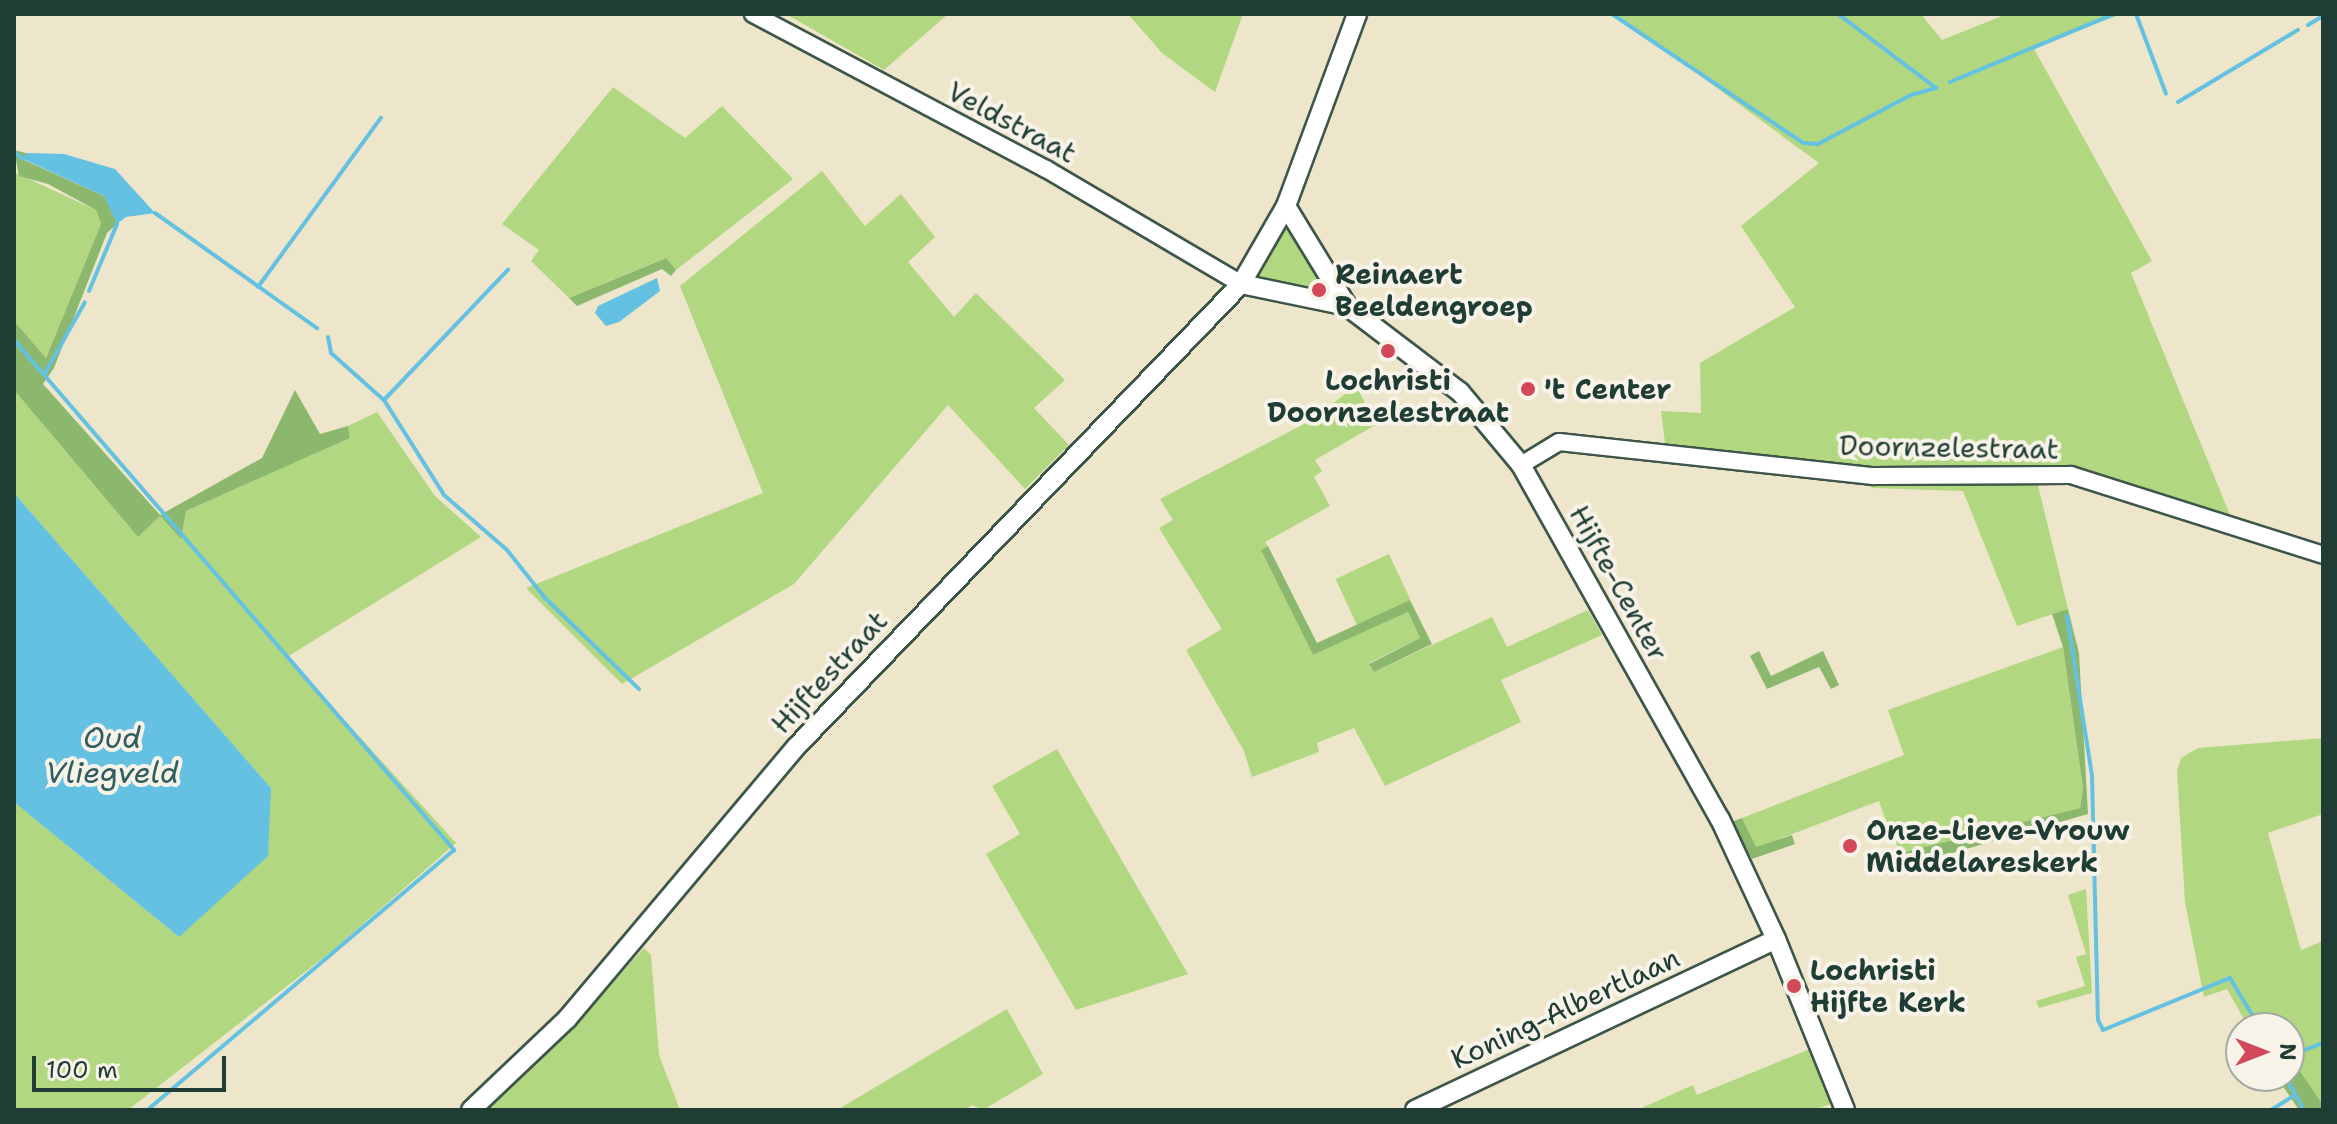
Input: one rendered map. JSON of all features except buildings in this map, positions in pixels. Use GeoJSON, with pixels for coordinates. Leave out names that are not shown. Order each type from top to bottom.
{"type":"FeatureCollection","features":[{"type":"Feature","properties":{"kind":"street","name":"Veldstraat"},"geometry":{"type":"LineString","coordinates":[[753,14],[1046,169],[1241,284]]}},
{"type":"Feature","properties":{"kind":"street","name":"Hijftestraat"},"geometry":{"type":"LineString","coordinates":[[471,1110],[567,1019],[807,735],[1241,284],[1286,206],[1357,14]]}},
{"type":"Feature","properties":{"kind":"street","name":"Hijfte-Center"},"geometry":{"type":"LineString","coordinates":[[1286,206],[1347,306],[1460,392],[1521,465],[1720,819],[1776,939],[1845,1110]]}},
{"type":"Feature","properties":{"kind":"street","name":"Hijfte-Center"},"geometry":{"type":"LineString","coordinates":[[1241,284],[1347,306]]}},
{"type":"Feature","properties":{"kind":"street","name":"Doornzelestraat"},"geometry":{"type":"LineString","coordinates":[[1521,465],[1559,442],[1873,476],[2071,475],[2323,555]]}},
{"type":"Feature","properties":{"kind":"street","name":"Koning-Albertlaan"},"geometry":{"type":"LineString","coordinates":[[1415,1110],[1776,939]]}},
{"type":"Feature","properties":{"kind":"green space"},"geometry":{"type":"Polygon","coordinates":[[[786,14],[948,14],[884,70],[786,14]]]}},
{"type":"Feature","properties":{"kind":"green space"},"geometry":{"type":"Polygon","coordinates":[[[1128,14],[1243,14],[1215,92],[1162,53],[1128,14]]]}},
{"type":"Feature","properties":{"kind":"green space"},"geometry":{"type":"Polygon","coordinates":[[[1616,14],[1921,14],[1942,40],[2007,14],[2122,14],[2033,47],[2152,261],[2131,273],[2230,515],[2078,468],[1888,470],[1665,443],[1661,411],[1701,413],[1700,363],[1795,307],[1741,226],[1819,163],[1616,14]]]}},
{"type":"Feature","properties":{"kind":"green space"},"geometry":{"type":"Polygon","coordinates":[[[613,87],[685,138],[722,106],[793,179],[676,270],[665,258],[569,298],[531,261],[539,250],[502,224],[613,87]]]}},
{"type":"Feature","properties":{"kind":"green space"},"geometry":{"type":"Polygon","coordinates":[[[14,150],[26,153],[24,160],[104,196],[116,214],[117,224],[107,233],[54,368],[43,384],[160,515],[262,458],[295,390],[320,434],[348,426],[350,438],[186,511],[181,539],[160,516],[138,537],[14,390],[14,321],[46,358],[101,224],[96,210],[48,184],[19,176],[14,150]]]}},
{"type":"Feature","properties":{"kind":"green space"},"geometry":{"type":"Polygon","coordinates":[[[822,171],[865,226],[901,194],[935,237],[908,262],[954,317],[976,293],[1065,380],[1034,408],[1069,445],[1025,489],[948,405],[794,584],[622,684],[526,588],[763,493],[680,286],[822,171]]]}},
{"type":"Feature","properties":{"kind":"green space"},"geometry":{"type":"Polygon","coordinates":[[[14,172],[96,210],[101,224],[46,358],[14,321],[14,172]]]}},
{"type":"Feature","properties":{"kind":"green space"},"geometry":{"type":"Polygon","coordinates":[[[1286,206],[1347,306],[1241,284],[1286,206]]]}},
{"type":"Feature","properties":{"kind":"green space"},"geometry":{"type":"Polygon","coordinates":[[[666,258],[676,270],[671,276],[662,269],[577,306],[569,298],[666,258]]]}},
{"type":"Feature","properties":{"kind":"green space"},"geometry":{"type":"Polygon","coordinates":[[[1356,386],[1377,424],[1315,460],[1322,471],[1314,477],[1330,506],[1265,542],[1268,546],[1261,550],[1313,655],[1408,612],[1420,638],[1369,663],[1374,672],[1492,617],[1507,647],[1588,610],[1602,635],[1501,680],[1521,722],[1385,786],[1354,728],[1317,743],[1319,752],[1252,777],[1244,751],[1186,650],[1222,629],[1159,528],[1173,520],[1160,499],[1306,423],[1356,386]]]}},
{"type":"Feature","properties":{"kind":"green space"},"geometry":{"type":"Polygon","coordinates":[[[14,390],[138,537],[160,516],[181,538],[186,511],[350,438],[348,426],[377,412],[435,496],[481,537],[287,657],[456,843],[332,951],[128,1110],[14,1110],[14,802],[179,937],[271,788],[14,493],[14,390]]]}},
{"type":"Feature","properties":{"kind":"green space"},"geometry":{"type":"Polygon","coordinates":[[[1859,481],[2037,481],[2068,609],[2017,626],[1963,491],[1873,488],[1859,481]]]}},
{"type":"Feature","properties":{"kind":"green space"},"geometry":{"type":"Polygon","coordinates":[[[1268,546],[1317,643],[1410,600],[1432,644],[1374,672],[1369,664],[1420,638],[1408,612],[1313,655],[1261,550],[1268,546]]]}},
{"type":"Feature","properties":{"kind":"green space"},"geometry":{"type":"Polygon","coordinates":[[[1389,554],[1411,600],[1357,625],[1336,579],[1389,554]]]}},
{"type":"Feature","properties":{"kind":"green space"},"geometry":{"type":"Polygon","coordinates":[[[2068,609],[2079,653],[2088,814],[1886,872],[1882,858],[2080,808],[2083,788],[2063,647],[2052,614],[2068,609]]]}},
{"type":"Feature","properties":{"kind":"green space"},"geometry":{"type":"Polygon","coordinates":[[[2063,647],[2083,788],[2080,808],[1898,854],[1879,801],[1756,848],[1742,818],[1904,755],[1888,710],[2063,647]]]}},
{"type":"Feature","properties":{"kind":"green space"},"geometry":{"type":"Polygon","coordinates":[[[1759,651],[1771,676],[1823,651],[1839,685],[1831,689],[1819,667],[1767,689],[1750,656],[1759,651]]]}},
{"type":"Feature","properties":{"kind":"green space"},"geometry":{"type":"Polygon","coordinates":[[[2323,738],[2323,814],[2268,833],[2301,950],[2323,941],[2323,1105],[2305,1080],[2305,1012],[2240,1012],[2227,989],[2204,997],[2185,902],[2177,771],[2181,758],[2198,748],[2323,738]]]}},
{"type":"Feature","properties":{"kind":"green space"},"geometry":{"type":"Polygon","coordinates":[[[1057,749],[1188,974],[1076,1010],[986,854],[1020,834],[992,786],[1057,749]]]}},
{"type":"Feature","properties":{"kind":"green space"},"geometry":{"type":"Polygon","coordinates":[[[1742,818],[1756,847],[1792,835],[1795,844],[1752,859],[1731,822],[1742,818]]]}},
{"type":"Feature","properties":{"kind":"green space"},"geometry":{"type":"Polygon","coordinates":[[[2086,889],[2092,993],[2039,1008],[2036,1001],[2085,986],[2076,957],[2086,954],[2068,895],[2086,889]]]}},
{"type":"Feature","properties":{"kind":"green space"},"geometry":{"type":"Polygon","coordinates":[[[644,948],[651,955],[659,1055],[680,1110],[486,1110],[553,1048],[644,948]]]}},
{"type":"Feature","properties":{"kind":"green space"},"geometry":{"type":"Polygon","coordinates":[[[1007,1009],[1043,1074],[983,1110],[972,1105],[965,1110],[837,1110],[1007,1009]]]}},
{"type":"Feature","properties":{"kind":"green space"},"geometry":{"type":"Polygon","coordinates":[[[1810,1049],[1831,1104],[1813,1110],[1637,1110],[1693,1085],[1697,1095],[1810,1049]]]}},
{"type":"Feature","properties":{"kind":"green space"},"geometry":{"type":"Polygon","coordinates":[[[2305,1079],[2323,1105],[2323,1110],[2299,1110],[2287,1092],[2305,1092],[2305,1079]]]}},
{"type":"Feature","properties":{"kind":"water"},"geometry":{"type":"Polygon","coordinates":[[[26,153],[64,154],[115,169],[155,213],[126,217],[117,224],[104,196],[23,159],[26,153]]]}},
{"type":"Feature","properties":{"kind":"water"},"geometry":{"type":"Polygon","coordinates":[[[657,278],[660,291],[619,322],[606,326],[595,313],[598,306],[657,278]]]}},
{"type":"Feature","properties":{"kind":"water","name":"Oud Vliegveld"},"geometry":{"type":"Polygon","coordinates":[[[14,493],[271,788],[268,856],[179,937],[14,802],[14,493]]]}},
{"type":"Feature","properties":{"kind":"waterway"},"geometry":{"type":"LineString","coordinates":[[1612,14],[1803,143],[1818,144],[1911,95],[1936,88]]}},
{"type":"Feature","properties":{"kind":"waterway"},"geometry":{"type":"LineString","coordinates":[[1838,14],[1936,88]]}},
{"type":"Feature","properties":{"kind":"waterway"},"geometry":{"type":"LineString","coordinates":[[1950,82],[2114,14]]}},
{"type":"Feature","properties":{"kind":"waterway"},"geometry":{"type":"LineString","coordinates":[[2136,14],[2166,94]]}},
{"type":"Feature","properties":{"kind":"waterway"},"geometry":{"type":"LineString","coordinates":[[2308,25],[2323,16]]}},
{"type":"Feature","properties":{"kind":"waterway"},"geometry":{"type":"LineString","coordinates":[[2178,102],[2298,30]]}},
{"type":"Feature","properties":{"kind":"waterway"},"geometry":{"type":"LineString","coordinates":[[258,287],[381,118]]}},
{"type":"Feature","properties":{"kind":"waterway"},"geometry":{"type":"LineString","coordinates":[[14,152],[23,159]]}},
{"type":"Feature","properties":{"kind":"waterway"},"geometry":{"type":"LineString","coordinates":[[155,213],[317,328]]}},
{"type":"Feature","properties":{"kind":"waterway"},"geometry":{"type":"LineString","coordinates":[[89,291],[117,224]]}},
{"type":"Feature","properties":{"kind":"waterway"},"geometry":{"type":"LineString","coordinates":[[384,400],[508,270]]}},
{"type":"Feature","properties":{"kind":"waterway"},"geometry":{"type":"LineString","coordinates":[[45,373],[85,302]]}},
{"type":"Feature","properties":{"kind":"waterway"},"geometry":{"type":"LineString","coordinates":[[328,337],[331,353],[384,400],[444,495],[507,550],[545,598],[639,689]]}},
{"type":"Feature","properties":{"kind":"waterway"},"geometry":{"type":"LineString","coordinates":[[14,340],[454,850],[147,1110]]}},
{"type":"Feature","properties":{"kind":"waterway"},"geometry":{"type":"LineString","coordinates":[[2067,616],[2092,776],[2098,1020],[2103,1030],[2230,978],[2250,1012]]}},
{"type":"Feature","properties":{"kind":"waterway"},"geometry":{"type":"LineString","coordinates":[[2305,1050],[2323,1043]]}},
{"type":"Feature","properties":{"kind":"waterway"},"geometry":{"type":"LineString","coordinates":[[2294,1092],[2304,1110]]}},
{"type":"Feature","properties":{"kind":"waterway"},"geometry":{"type":"LineString","coordinates":[[2271,1110],[2295,1095]]}},
{"type":"Feature","properties":{"kind":"place","name":"Reinaert Beeldengroep"},"geometry":{"type":"Point","coordinates":[1319,290]}},
{"type":"Feature","properties":{"kind":"place","name":"Lochristi Doornzelestraat"},"geometry":{"type":"Point","coordinates":[1388,351]}},
{"type":"Feature","properties":{"kind":"place","name":"'t Center"},"geometry":{"type":"Point","coordinates":[1528,389]}},
{"type":"Feature","properties":{"kind":"place","name":"Onze-Lieve-Vrouw Middelareskerk"},"geometry":{"type":"Point","coordinates":[1850,846]}},
{"type":"Feature","properties":{"kind":"place","name":"Lochristi Hijfte Kerk"},"geometry":{"type":"Point","coordinates":[1794,986]}}]}
